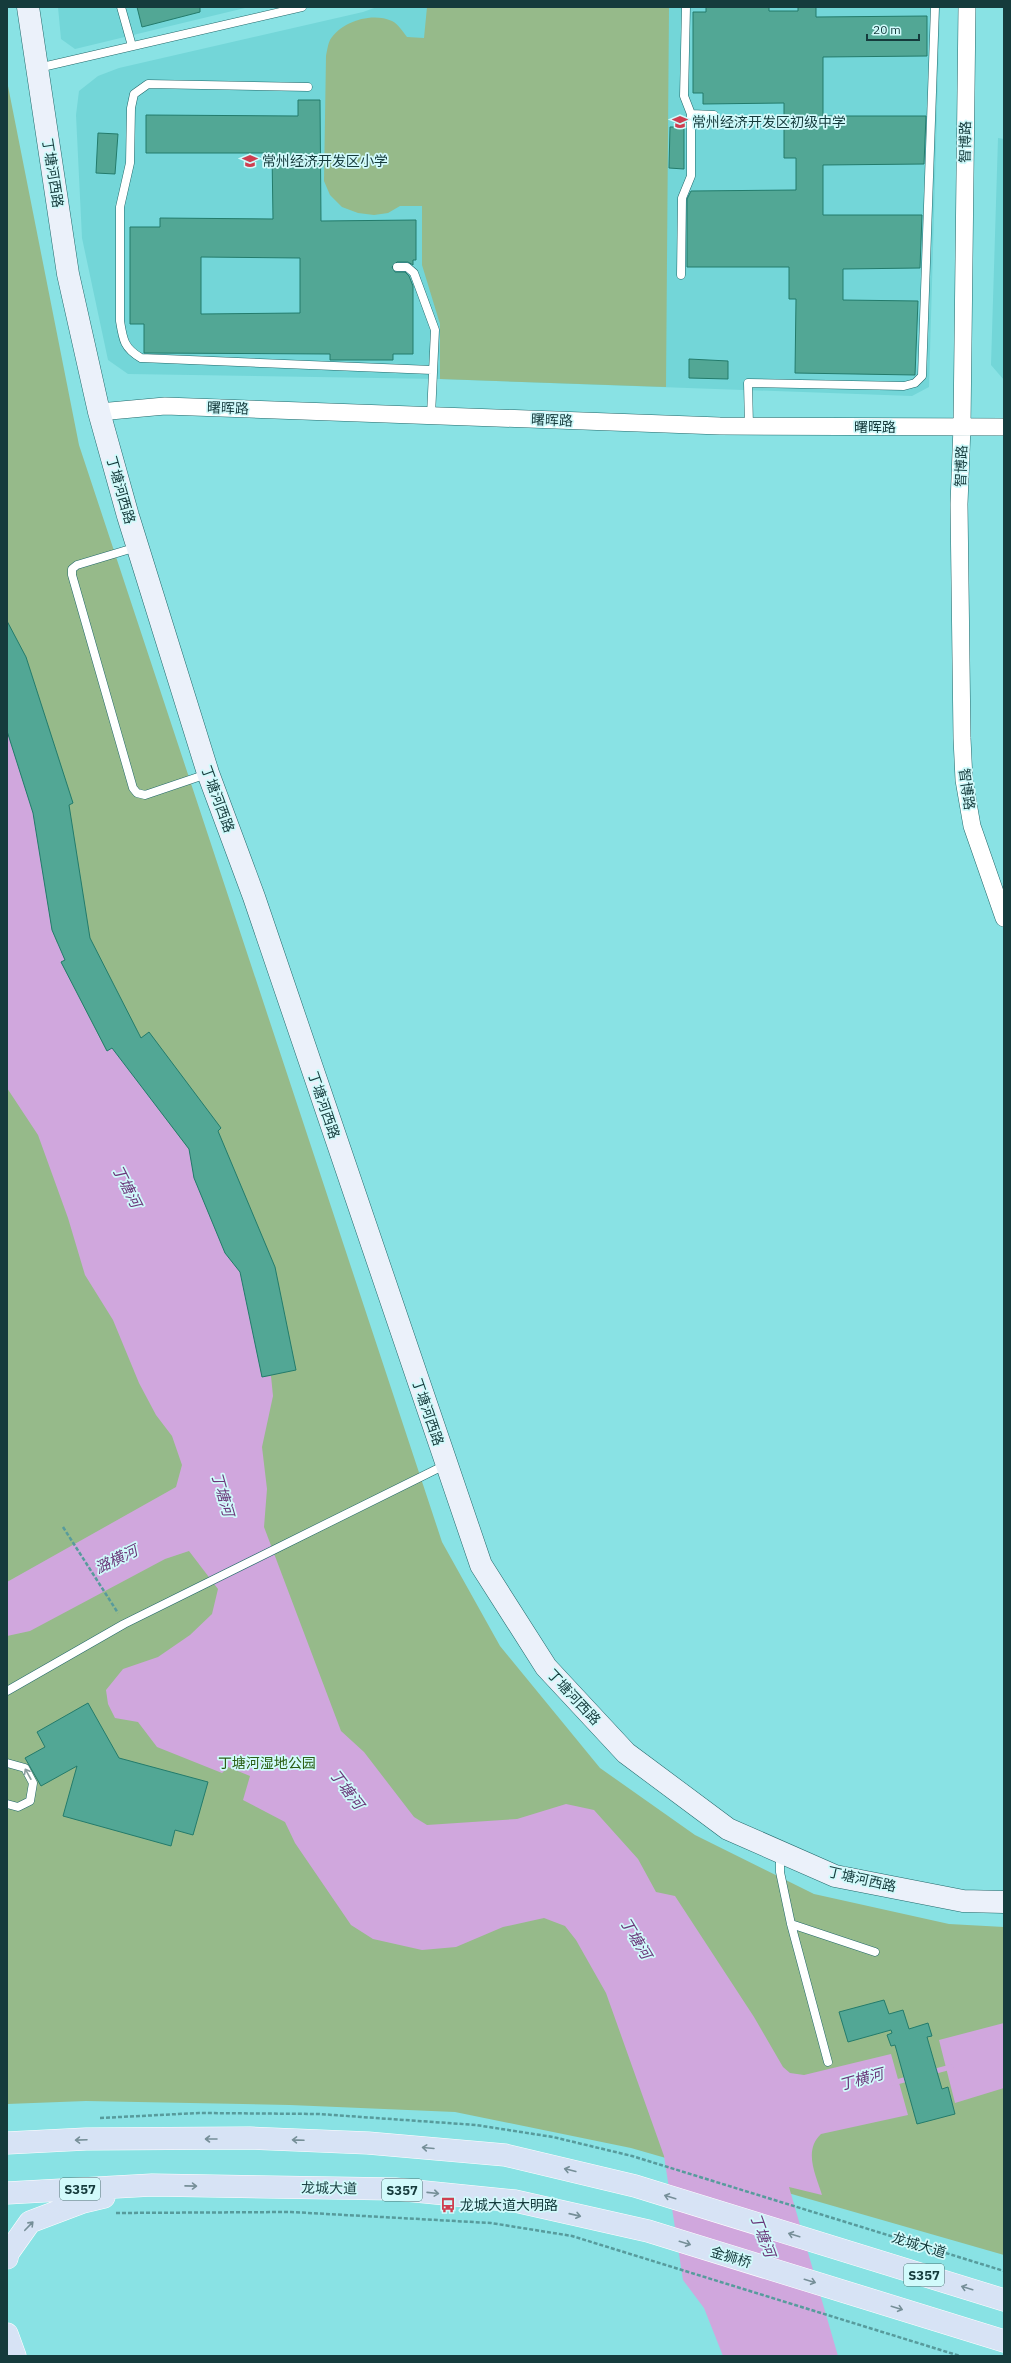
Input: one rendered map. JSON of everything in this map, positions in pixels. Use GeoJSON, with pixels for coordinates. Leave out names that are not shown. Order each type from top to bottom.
{"type":"FeatureCollection","features":[{"type":"Feature","properties":{"kind":"main road","name":"龙城大道"},"geometry":{"type":"LineString","coordinates":[[7,2143],[86,2140],[242,2138],[368,2143],[505,2155],[635,2186],[1004,2300]]}},
{"type":"Feature","properties":{"kind":"main road","name":"龙城大道"},"geometry":{"type":"LineString","coordinates":[[7,2193],[152,2185],[395,2189],[515,2201],[648,2231]]}},
{"type":"Feature","properties":{"kind":"main road"},"geometry":{"type":"LineString","coordinates":[[7,2258],[30,2222],[83,2202],[152,2185]]}},
{"type":"Feature","properties":{"kind":"main road","name":"金狮桥"},"geometry":{"type":"LineString","coordinates":[[648,2231],[1004,2341]]}},
{"type":"Feature","properties":{"kind":"main road"},"geometry":{"type":"LineString","coordinates":[[7,2334],[15,2356]]}},
{"type":"Feature","properties":{"kind":"street","name":"丁塘河西路"},"geometry":{"type":"LineString","coordinates":[[28,7],[68,274],[99,412],[138,546],[208,774],[254,897],[481,1565],[546,1667],[626,1753],[728,1829],[835,1876],[963,1901],[1004,1902]]}},
{"type":"Feature","properties":{"kind":"street","name":"智博路"},"geometry":{"type":"LineString","coordinates":[[967,7],[962,426],[959,504],[962,738],[964,780],[972,826],[1004,918]]}},
{"type":"Feature","properties":{"kind":"street","name":"曙晖路"},"geometry":{"type":"LineString","coordinates":[[99,412],[165,406],[748,426],[1004,427]]}},
{"type":"Feature","properties":{"kind":"lane"},"geometry":{"type":"LineString","coordinates":[[121,7],[132,46]]}},
{"type":"Feature","properties":{"kind":"lane"},"geometry":{"type":"LineString","coordinates":[[37,69],[302,7]]}},
{"type":"Feature","properties":{"kind":"lane"},"geometry":{"type":"LineString","coordinates":[[681,275],[682,198],[691,176],[692,114],[684,96],[686,7]]}},
{"type":"Feature","properties":{"kind":"lane"},"geometry":{"type":"LineString","coordinates":[[748,426],[748,383],[904,386],[915,383],[922,376],[935,7]]}},
{"type":"Feature","properties":{"kind":"lane"},"geometry":{"type":"LineString","coordinates":[[308,87],[148,84],[134,94],[131,108],[130,163],[120,207],[120,321],[123,337],[130,352],[141,358],[432,370]]}},
{"type":"Feature","properties":{"kind":"lane"},"geometry":{"type":"LineString","coordinates":[[692,114],[714,115]]}},
{"type":"Feature","properties":{"kind":"lane"},"geometry":{"type":"LineString","coordinates":[[397,267],[407,267],[414,272],[435,330],[431,415]]}},
{"type":"Feature","properties":{"kind":"lane"},"geometry":{"type":"LineString","coordinates":[[138,546],[78,565],[72,569],[72,575],[133,788],[137,793],[145,795],[208,774]]}},
{"type":"Feature","properties":{"kind":"lane"},"geometry":{"type":"LineString","coordinates":[[7,1691],[124,1624],[446,1465]]}},
{"type":"Feature","properties":{"kind":"lane"},"geometry":{"type":"LineString","coordinates":[[7,1763],[25,1768],[33,1783],[30,1801],[18,1807],[7,1804]]}},
{"type":"Feature","properties":{"kind":"lane"},"geometry":{"type":"LineString","coordinates":[[780,1852],[780,1872],[791,1924],[828,2062]]}},
{"type":"Feature","properties":{"kind":"lane"},"geometry":{"type":"LineString","coordinates":[[791,1924],[875,1952]]}},
{"type":"Feature","properties":{"kind":"path"},"geometry":{"type":"LineString","coordinates":[[64,1527],[124,1624]]}},
{"type":"Feature","properties":{"kind":"path","name":"龙城大道"},"geometry":{"type":"LineString","coordinates":[[632,2156],[1004,2271]]}},
{"type":"Feature","properties":{"kind":"path"},"geometry":{"type":"LineString","coordinates":[[109,2213],[292,2212],[491,2223],[572,2236],[960,2356]]}},
{"type":"Feature","properties":{"kind":"shaded area"},"geometry":{"type":"Polygon","coordinates":[[[58,7],[249,7],[75,49],[61,39],[58,7]]]}},
{"type":"Feature","properties":{"kind":"shaded area","name":"常州经济开发区初级中学"},"geometry":{"type":"Polygon","coordinates":[[[377,7],[940,7],[929,387],[912,396],[440,379],[128,374],[108,360],[82,238],[76,115],[79,91],[98,76],[119,68],[363,12],[377,7]]]}},
{"type":"Feature","properties":{"kind":"shaded area"},"geometry":{"type":"Polygon","coordinates":[[[998,138],[1004,139],[1004,380],[991,365],[998,138]]]}},
{"type":"Feature","properties":{"kind":"green space"},"geometry":{"type":"Polygon","coordinates":[[[427,7],[669,7],[666,387],[440,379],[440,324],[422,265],[422,206],[400,206],[388,213],[374,215],[358,213],[342,207],[330,195],[324,181],[326,56],[330,40],[335,33],[350,23],[367,18],[384,18],[394,22],[407,37],[424,38],[427,7]]]}},
{"type":"Feature","properties":{"kind":"green space","name":"丁塘河湿地公园"},"geometry":{"type":"Polygon","coordinates":[[[7,81],[79,445],[442,1542],[500,1646],[600,1768],[695,1835],[814,1894],[949,1924],[1004,1927],[1004,2255],[631,2148],[455,2112],[290,2105],[86,2101],[7,2104],[7,81]]]}},
{"type":"Feature","properties":{"kind":"water"},"geometry":{"type":"Polygon","coordinates":[[[7,731],[34,816],[52,930],[57,943],[74,941],[77,953],[61,962],[106,1050],[114,1047],[118,1055],[190,1151],[194,1178],[225,1253],[241,1273],[262,1377],[271,1376],[273,1396],[262,1447],[267,1489],[264,1527],[341,1731],[364,1752],[414,1817],[427,1825],[517,1819],[566,1804],[594,1810],[638,1859],[656,1892],[675,1896],[754,2017],[783,2067],[790,2073],[804,2075],[891,2054],[908,2115],[821,2134],[813,2148],[812,2163],[822,2195],[789,2187],[838,2356],[723,2356],[704,2308],[683,2280],[664,2156],[606,1993],[576,1940],[565,1926],[544,1918],[503,1927],[456,1947],[422,1950],[373,1939],[351,1925],[295,1843],[285,1822],[243,1800],[250,1776],[228,1767],[222,1773],[157,1747],[138,1722],[115,1718],[108,1704],[106,1690],[123,1669],[158,1657],[190,1635],[212,1614],[218,1589],[189,1551],[165,1559],[30,1631],[7,1636],[7,1582],[176,1487],[182,1465],[172,1436],[156,1415],[139,1383],[113,1320],[85,1275],[68,1218],[38,1135],[7,1088],[7,731]]]}},
{"type":"Feature","properties":{"kind":"water"},"geometry":{"type":"Polygon","coordinates":[[[1004,2023],[1004,2088],[955,2103],[939,2040],[1004,2023]]]}},
{"type":"Feature","properties":{"kind":"building"},"geometry":{"type":"Polygon","coordinates":[[[137,7],[200,7],[200,12],[142,27],[137,7]]]}},
{"type":"Feature","properties":{"kind":"building"},"geometry":{"type":"Polygon","coordinates":[[[706,7],[769,7],[769,11],[798,11],[798,7],[816,7],[816,17],[927,16],[927,56],[823,57],[823,116],[926,116],[924,164],[823,165],[823,215],[922,215],[920,268],[843,269],[843,300],[918,301],[915,375],[795,373],[796,299],[789,299],[789,267],[687,267],[687,199],[691,191],[796,190],[796,158],[784,158],[784,103],[703,104],[703,93],[693,93],[693,12],[706,12],[706,7]]]}},
{"type":"Feature","properties":{"kind":"building"},"geometry":{"type":"Polygon","coordinates":[[[298,100],[320,100],[321,221],[416,220],[416,260],[413,260],[413,265],[408,262],[397,262],[392,267],[395,272],[405,272],[409,276],[413,286],[413,354],[393,354],[393,360],[330,360],[330,354],[144,353],[144,324],[130,324],[130,227],[160,227],[160,218],[273,219],[272,153],[146,153],[146,115],[298,116],[298,100]],[[201,257],[201,314],[300,313],[300,258],[201,257]]]}},
{"type":"Feature","properties":{"kind":"building"},"geometry":{"type":"Polygon","coordinates":[[[670,127],[684,127],[684,169],[669,168],[670,127]]]}},
{"type":"Feature","properties":{"kind":"building"},"geometry":{"type":"Polygon","coordinates":[[[98,133],[118,134],[115,174],[96,173],[98,133]]]}},
{"type":"Feature","properties":{"kind":"building"},"geometry":{"type":"Polygon","coordinates":[[[689,359],[728,361],[728,379],[689,378],[689,359]]]}},
{"type":"Feature","properties":{"kind":"building"},"geometry":{"type":"Polygon","coordinates":[[[7,621],[26,657],[73,803],[69,805],[90,938],[141,1038],[149,1032],[221,1128],[218,1131],[275,1267],[296,1370],[262,1377],[240,1272],[225,1253],[194,1178],[189,1149],[112,1048],[107,1051],[61,962],[65,960],[52,930],[33,813],[7,731],[7,621]]]}},
{"type":"Feature","properties":{"kind":"building"},"geometry":{"type":"Polygon","coordinates":[[[88,1703],[119,1758],[208,1782],[193,1835],[175,1830],[171,1846],[63,1816],[77,1766],[41,1786],[25,1758],[45,1747],[37,1732],[88,1703]]]}},
{"type":"Feature","properties":{"kind":"building"},"geometry":{"type":"Polygon","coordinates":[[[884,2000],[889,2014],[903,2010],[909,2029],[928,2023],[932,2036],[927,2037],[942,2089],[948,2087],[955,2114],[917,2124],[895,2045],[891,2046],[887,2035],[892,2033],[891,2030],[848,2042],[839,2012],[884,2000]]]}},
{"type":"Feature","properties":{"kind":"waterway","name":"丁横河"},"geometry":{"type":"LineString","coordinates":[[932,2072],[951,2067]]}},
{"type":"Feature","properties":{"kind":"waterway","name":"丁横河"},"geometry":{"type":"LineString","coordinates":[[893,2083],[911,2078]]}},
{"type":"Feature","properties":{"kind":"place","name":"常州经济开发区初级中学"},"geometry":{"type":"Point","coordinates":[680,122]}},
{"type":"Feature","properties":{"kind":"place","name":"常州经济开发区小学"},"geometry":{"type":"Point","coordinates":[250,161]}},
{"type":"Feature","properties":{"kind":"place","name":"龙城大道大明路"},"geometry":{"type":"Point","coordinates":[448,2205]}},
{"type":"Feature","properties":{"kind":"water label","name":"丁塘河"},"geometry":{"type":"Point","coordinates":[127,1186]}},
{"type":"Feature","properties":{"kind":"water label","name":"丁塘河"},"geometry":{"type":"Point","coordinates":[223,1494]}},
{"type":"Feature","properties":{"kind":"water label","name":"潞横河"},"geometry":{"type":"Point","coordinates":[116,1559]}},
{"type":"Feature","properties":{"kind":"water label","name":"丁塘河"},"geometry":{"type":"Point","coordinates":[347,1789]}},
{"type":"Feature","properties":{"kind":"water label","name":"丁塘河"},"geometry":{"type":"Point","coordinates":[636,1938]}},
{"type":"Feature","properties":{"kind":"water label","name":"丁塘河"},"geometry":{"type":"Point","coordinates":[763,2235]}}]}
